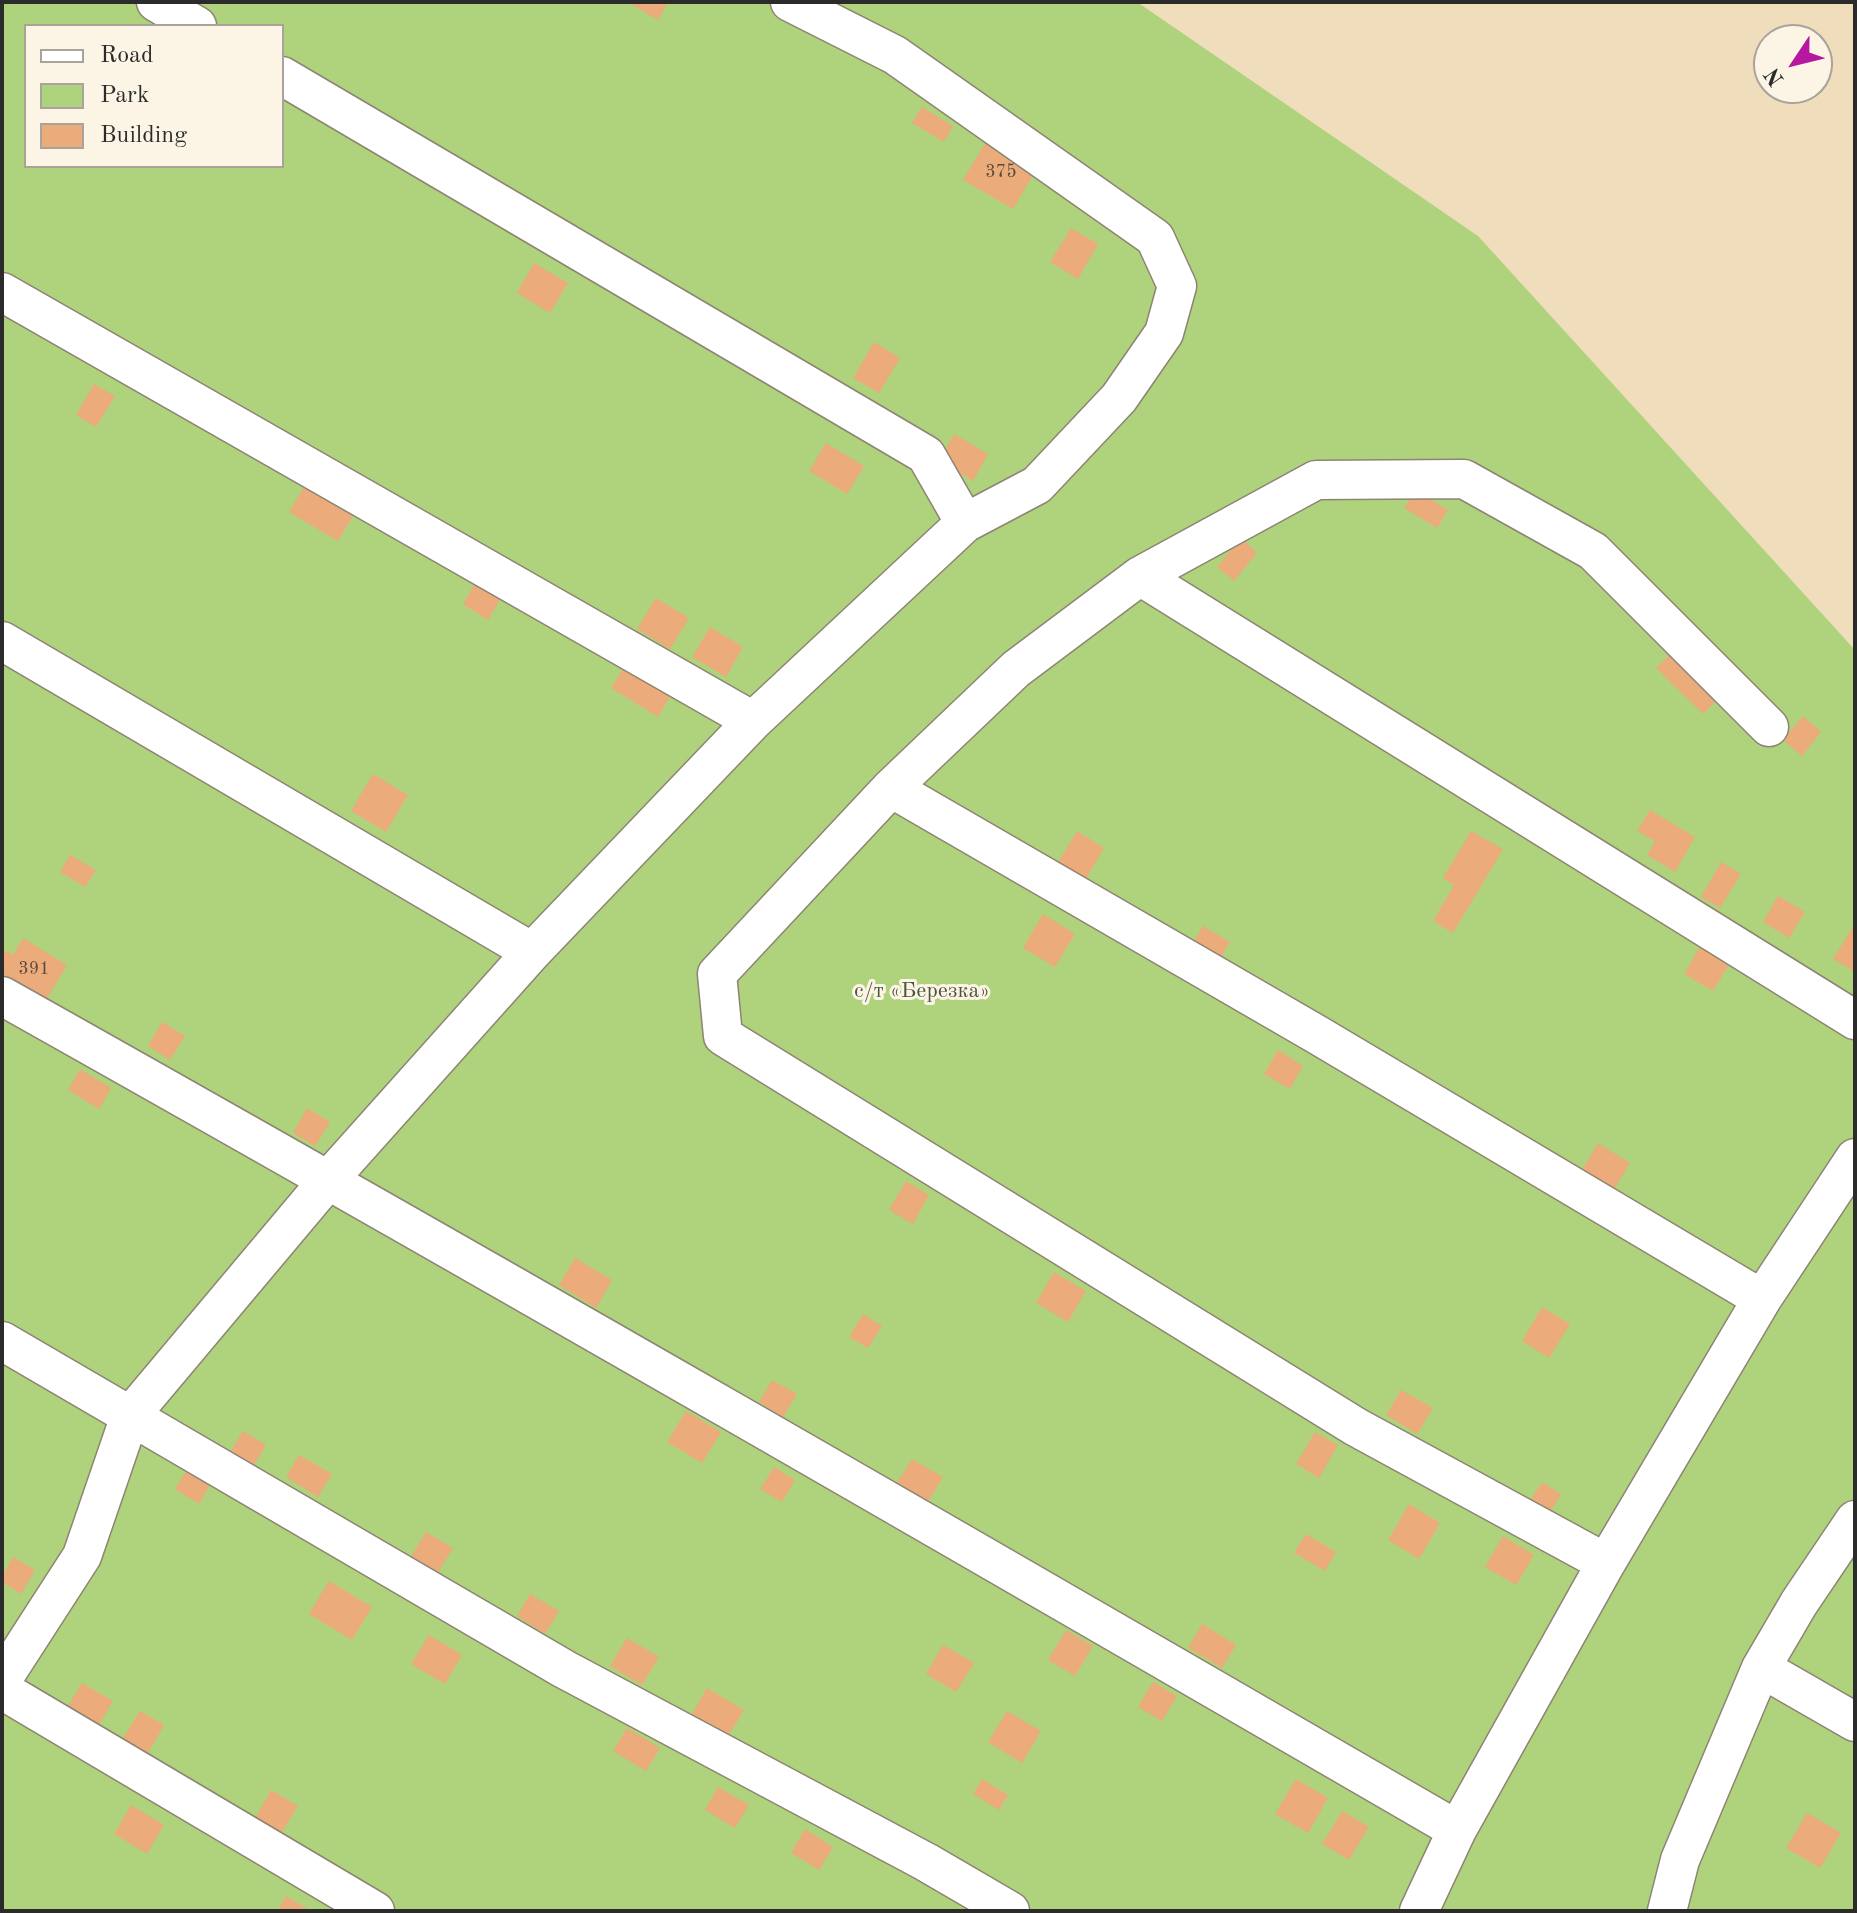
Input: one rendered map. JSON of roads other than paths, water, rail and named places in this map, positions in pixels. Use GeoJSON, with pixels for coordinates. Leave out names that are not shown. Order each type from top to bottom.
{"type":"FeatureCollection","features":[{"type":"Feature","properties":{"kind":"street"},"geometry":{"type":"LineString","coordinates":[[156,2],[194,24]]}},
{"type":"Feature","properties":{"kind":"street"},"geometry":{"type":"LineString","coordinates":[[2,1680],[82,1556],[130,1416],[329,1179],[532,952],[753,721],[965,523],[1037,485],[1119,398],[1164,333],[1177,286],[1155,238],[895,55],[790,2]]}},
{"type":"Feature","properties":{"kind":"street"},"geometry":{"type":"LineString","coordinates":[[284,77],[926,455],[965,523]]}},
{"type":"Feature","properties":{"kind":"street"},"geometry":{"type":"LineString","coordinates":[[2,292],[753,721]]}},
{"type":"Feature","properties":{"kind":"street"},"geometry":{"type":"LineString","coordinates":[[1606,1563],[1356,1427],[723,1036],[717,974],[891,788],[1016,669],[1140,576],[1316,480],[1464,479],[1593,551],[1769,727]]}},
{"type":"Feature","properties":{"kind":"street"},"geometry":{"type":"LineString","coordinates":[[1140,576],[1855,1020]]}},
{"type":"Feature","properties":{"kind":"street"},"geometry":{"type":"LineString","coordinates":[[2,641],[532,952]]}},
{"type":"Feature","properties":{"kind":"street"},"geometry":{"type":"LineString","coordinates":[[891,788],[1316,1034],[1762,1299]]}},
{"type":"Feature","properties":{"kind":"street"},"geometry":{"type":"LineString","coordinates":[[2,996],[738,1413],[1457,1830]]}},
{"type":"Feature","properties":{"kind":"street"},"geometry":{"type":"LineString","coordinates":[[1419,1911],[1457,1830],[1606,1563],[1762,1299],[1855,1158]]}},
{"type":"Feature","properties":{"kind":"street"},"geometry":{"type":"LineString","coordinates":[[2,1341],[564,1669],[926,1862],[1010,1911]]}},
{"type":"Feature","properties":{"kind":"street"},"geometry":{"type":"LineString","coordinates":[[1667,1911],[1680,1860],[1761,1668],[1799,1603],[1855,1520]]}},
{"type":"Feature","properties":{"kind":"street"},"geometry":{"type":"LineString","coordinates":[[1761,1668],[1855,1722]]}},
{"type":"Feature","properties":{"kind":"street"},"geometry":{"type":"LineString","coordinates":[[2,1690],[375,1911]]}},
{"type":"Feature","properties":{"kind":"park label","name":"с/т «Березка»"},"geometry":{"type":"Point","coordinates":[922,991]}}]}
